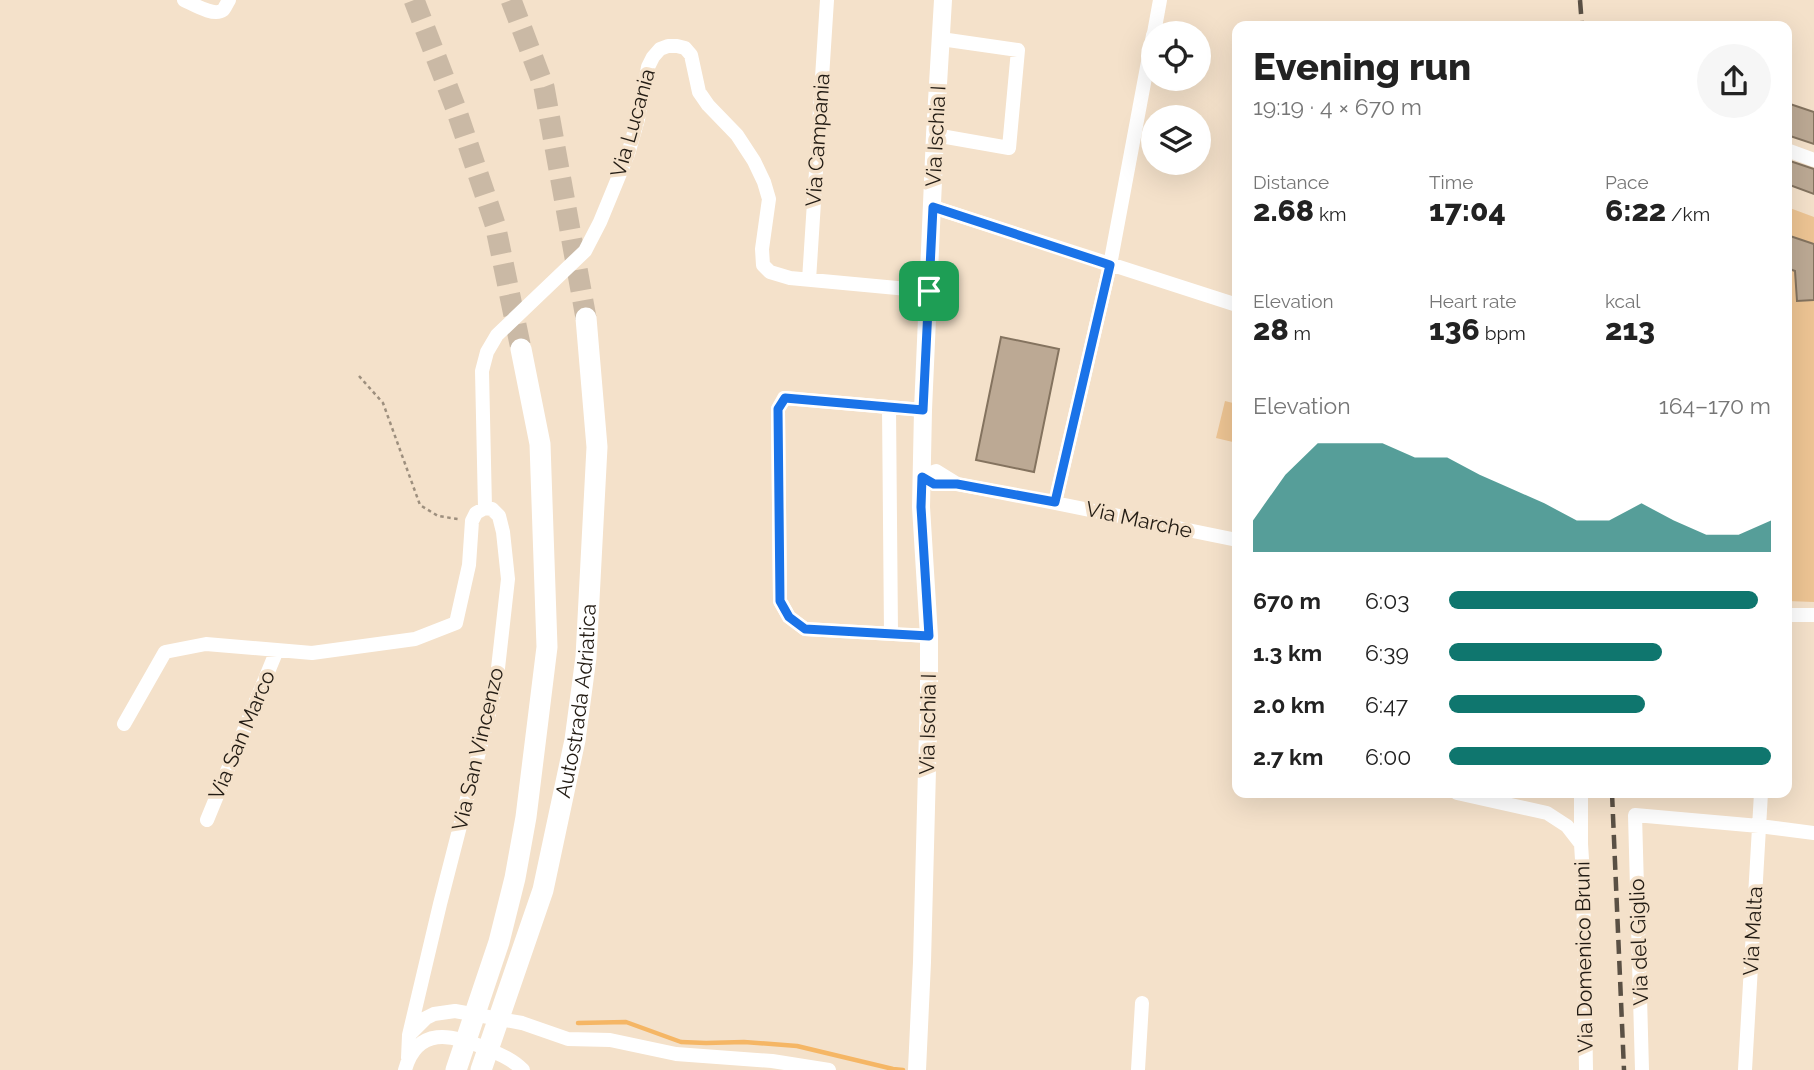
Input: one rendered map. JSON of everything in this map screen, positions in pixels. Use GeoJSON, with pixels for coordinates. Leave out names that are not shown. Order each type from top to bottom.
{"type":"FeatureCollection","features":[{"type":"Feature","properties":{"kind":"highway","name":"Autostrada Adriatica"},"geometry":{"type":"LineString","coordinates":[[482,1067],[543,890],[575,740],[586,657],[597,447],[586,318]]}},
{"type":"Feature","properties":{"kind":"highway","name":"Autostrada Adriatica"},"geometry":{"type":"LineString","coordinates":[[459,1063],[499,942],[515,878],[526,817],[547,646],[540,444],[521,349]]}},
{"type":"Feature","properties":{"kind":"main road","name":"Via Ischia I"},"geometry":{"type":"LineString","coordinates":[[917,1064],[929,692],[929,636],[921,507],[923,410],[943,0]]}},
{"type":"Feature","properties":{"kind":"street"},"geometry":{"type":"LineString","coordinates":[[184,0],[202,9],[218,12],[224,9],[229,0]]}},
{"type":"Feature","properties":{"kind":"street","name":"Via Campania"},"geometry":{"type":"LineString","coordinates":[[809,280],[827,0]]}},
{"type":"Feature","properties":{"kind":"street"},"geometry":{"type":"LineString","coordinates":[[1156,21],[1160,0]]}},
{"type":"Feature","properties":{"kind":"street"},"geometry":{"type":"LineString","coordinates":[[935,135],[1009,148],[1018,50],[942,39]]}},
{"type":"Feature","properties":{"kind":"street","name":"Via Lucania"},"geometry":{"type":"LineString","coordinates":[[485,508],[482,371],[487,352],[497,335],[585,251],[628,154],[648,67],[660,49],[677,46],[685,48],[691,55],[699,92],[737,135],[754,161],[769,200],[762,249],[763,265],[769,272],[790,278],[929,291]]}},
{"type":"Feature","properties":{"kind":"street"},"geometry":{"type":"LineString","coordinates":[[1055,502],[1110,265],[1142,91]]}},
{"type":"Feature","properties":{"kind":"street"},"geometry":{"type":"LineString","coordinates":[[1792,152],[1814,160]]}},
{"type":"Feature","properties":{"kind":"street"},"geometry":{"type":"LineString","coordinates":[[933,207],[1232,303]]}},
{"type":"Feature","properties":{"kind":"street"},"geometry":{"type":"LineString","coordinates":[[923,410],[785,398],[778,409],[780,601],[789,617],[805,629],[929,636]]}},
{"type":"Feature","properties":{"kind":"street"},"geometry":{"type":"LineString","coordinates":[[889,407],[891,634]]}},
{"type":"Feature","properties":{"kind":"street","name":"Via Marche"},"geometry":{"type":"LineString","coordinates":[[922,477],[934,484],[957,484],[1055,502],[1232,539]]}},
{"type":"Feature","properties":{"kind":"street"},"geometry":{"type":"LineString","coordinates":[[124,724],[165,652],[206,644],[312,653],[415,639],[456,623],[469,565],[472,521],[476,513],[485,508]]}},
{"type":"Feature","properties":{"kind":"street","name":"Via San Vincenzo"},"geometry":{"type":"LineString","coordinates":[[409,1035],[496,686],[508,579],[499,516],[492,509],[485,508]]}},
{"type":"Feature","properties":{"kind":"street"},"geometry":{"type":"LineString","coordinates":[[1792,615],[1814,615]]}},
{"type":"Feature","properties":{"kind":"street","name":"Via San Marco"},"geometry":{"type":"LineString","coordinates":[[206,820],[277,650]]}},
{"type":"Feature","properties":{"kind":"street"},"geometry":{"type":"LineString","coordinates":[[1480,798],[1547,813],[1567,826],[1581,844]]}},
{"type":"Feature","properties":{"kind":"street","name":"Via Domenico Bruni"},"geometry":{"type":"LineString","coordinates":[[1581,798],[1586,1070]]}},
{"type":"Feature","properties":{"kind":"street","name":"Via Malta"},"geometry":{"type":"LineString","coordinates":[[1745,1070],[1760,798]]}},
{"type":"Feature","properties":{"kind":"street","name":"Via del Giglio"},"geometry":{"type":"LineString","coordinates":[[1642,1070],[1635,815],[1759,826]]}},
{"type":"Feature","properties":{"kind":"street"},"geometry":{"type":"LineString","coordinates":[[1759,826],[1814,833]]}},
{"type":"Feature","properties":{"kind":"street"},"geometry":{"type":"LineString","coordinates":[[1138,1070],[1142,1003]]}},
{"type":"Feature","properties":{"kind":"street"},"geometry":{"type":"LineString","coordinates":[[406,1064],[409,1035],[426,1018],[455,1011],[522,1023],[568,1039],[610,1040],[676,1054],[757,1065],[789,1063],[829,1070]]}},
{"type":"Feature","properties":{"kind":"street"},"geometry":{"type":"LineString","coordinates":[[406,1064],[415,1048],[429,1039],[451,1037],[496,1052],[523,1070]]}},
{"type":"Feature","properties":{"kind":"path"},"geometry":{"type":"LineString","coordinates":[[359,376],[383,403],[420,505],[438,516],[472,521]]}},
{"type":"Feature","properties":{"kind":"shaded area"},"geometry":{"type":"Polygon","coordinates":[[[1792,209],[1814,217],[1814,602],[1792,601],[1792,209]]]}},
{"type":"Feature","properties":{"kind":"shaded area"},"geometry":{"type":"Polygon","coordinates":[[[1225,401],[1232,403],[1232,442],[1216,438],[1225,401]]]}},
{"type":"Feature","properties":{"kind":"building"},"geometry":{"type":"Polygon","coordinates":[[[1792,105],[1814,112],[1814,144],[1792,137],[1792,105]]]}},
{"type":"Feature","properties":{"kind":"building"},"geometry":{"type":"Polygon","coordinates":[[[1792,162],[1814,169],[1814,194],[1792,186],[1792,162]]]}},
{"type":"Feature","properties":{"kind":"building"},"geometry":{"type":"Polygon","coordinates":[[[1792,237],[1814,244],[1814,300],[1797,301],[1795,271],[1792,270],[1792,237]]]}},
{"type":"Feature","properties":{"kind":"building"},"geometry":{"type":"Polygon","coordinates":[[[1001,337],[1059,349],[1034,472],[976,460],[1001,337]]]}},
{"type":"Feature","properties":{"kind":"waterway"},"geometry":{"type":"LineString","coordinates":[[578,1023],[626,1022],[681,1042],[744,1042],[797,1046],[903,1070]]}},
{"type":"Feature","properties":{"kind":"tunnel"},"geometry":{"type":"LineString","coordinates":[[414,0],[456,109],[495,224],[521,349]]}},
{"type":"Feature","properties":{"kind":"tunnel"},"geometry":{"type":"LineString","coordinates":[[511,0],[544,87],[586,318]]}},
{"type":"Feature","properties":{"kind":"railway"},"geometry":{"type":"LineString","coordinates":[[1580,0],[1582,21]]}},
{"type":"Feature","properties":{"kind":"railway"},"geometry":{"type":"LineString","coordinates":[[1612,798],[1624,1070]]}},
{"type":"Feature","properties":{"kind":"route"},"geometry":{"type":"LineString","coordinates":[[933,207],[1110,265],[1055,502],[957,484],[934,484],[922,477],[921,507],[929,636],[805,629],[789,617],[780,601],[778,409],[785,398],[923,410],[929,291],[933,207]]}}]}
